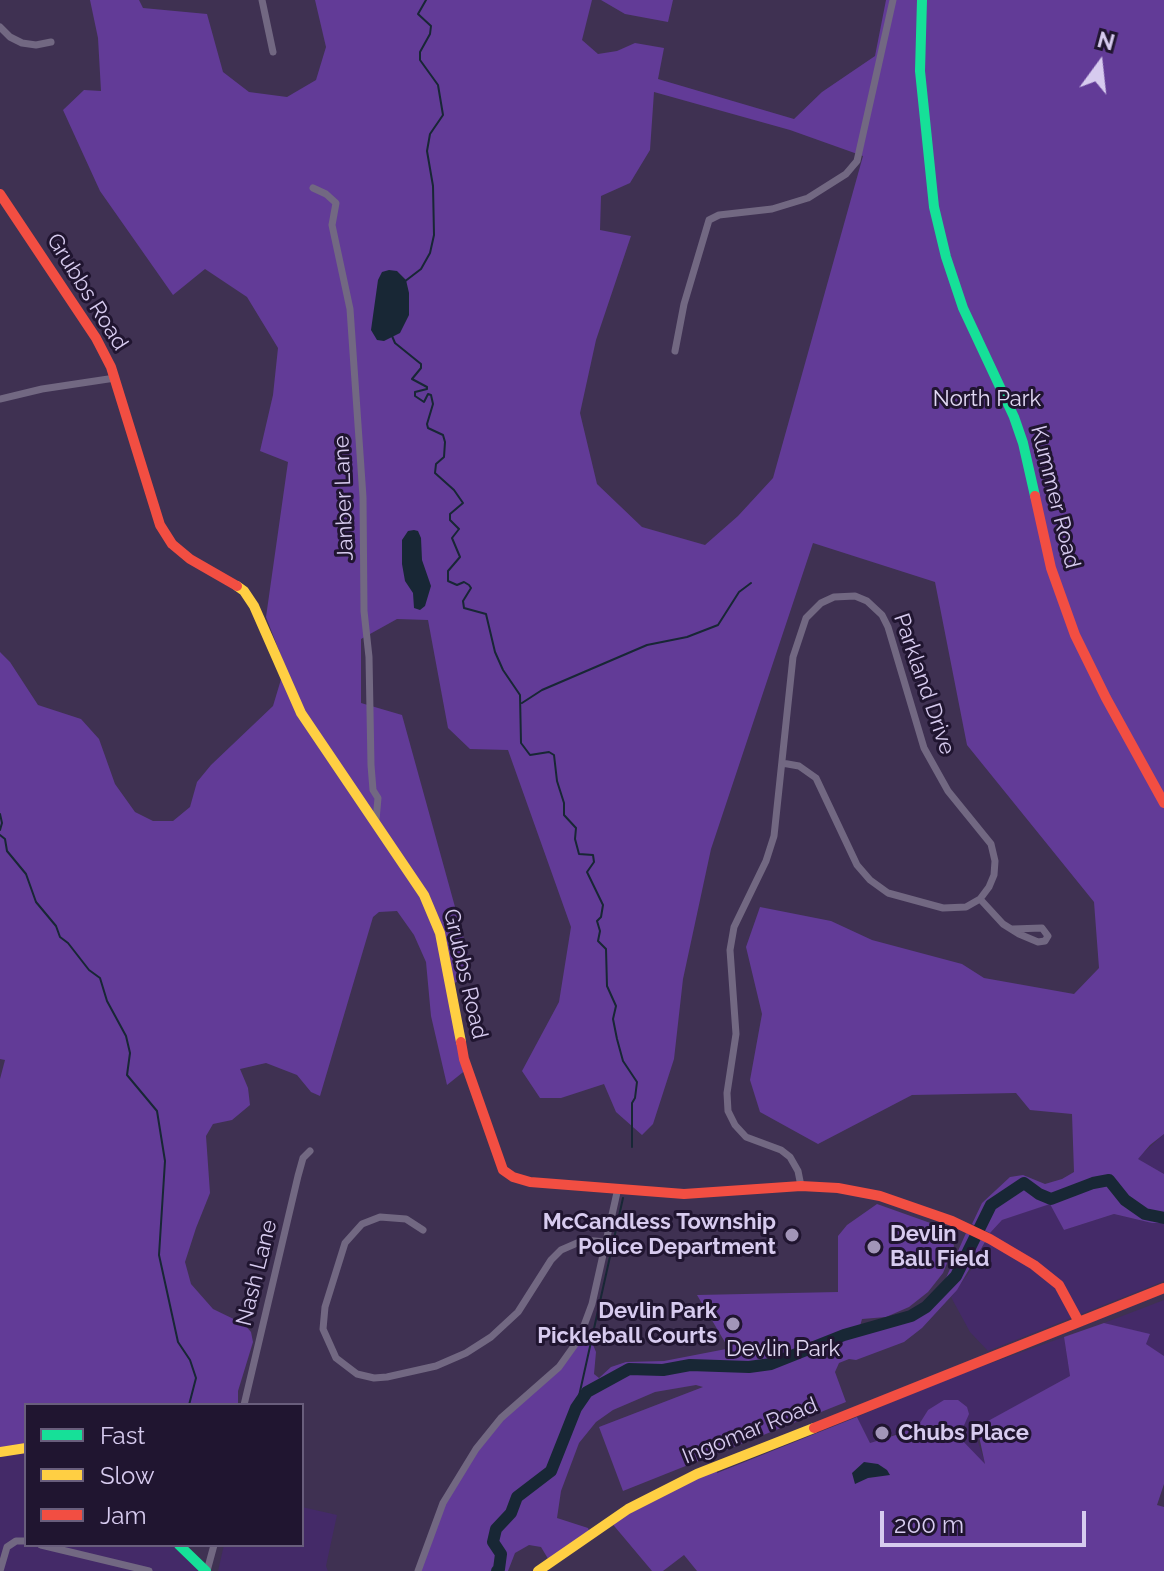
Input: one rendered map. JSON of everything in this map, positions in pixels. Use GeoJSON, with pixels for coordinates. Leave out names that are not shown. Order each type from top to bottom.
{"type":"FeatureCollection","features":[{"type":"Feature","properties":{"kind":"street"},"geometry":{"type":"LineString","coordinates":[[262,0],[273,52]]}},
{"type":"Feature","properties":{"kind":"street"},"geometry":{"type":"LineString","coordinates":[[675,351],[684,304],[709,220],[719,215],[772,209],[808,198],[846,174],[857,161],[893,0]]}},
{"type":"Feature","properties":{"kind":"street","name":"Kummer Road"},"geometry":{"type":"LineString","coordinates":[[922,0],[920,71],[928,159],[934,207],[950,270],[963,308],[1023,443],[1051,568],[1075,635],[1164,803]]}},
{"type":"Feature","properties":{"kind":"street"},"geometry":{"type":"LineString","coordinates":[[0,27],[22,43],[36,45],[51,42]]}},
{"type":"Feature","properties":{"kind":"street","name":"Janber Lane"},"geometry":{"type":"LineString","coordinates":[[313,188],[336,203],[332,225],[350,309],[363,497],[364,611],[369,657],[372,782],[378,798],[376,820]]}},
{"type":"Feature","properties":{"kind":"street","name":"Grubbs Road"},"geometry":{"type":"LineString","coordinates":[[0,194],[96,338],[115,378],[160,525],[172,544],[190,559],[244,591],[254,606],[295,703],[376,820],[433,912],[442,941],[464,1059],[501,1166],[509,1175],[530,1182],[692,1194],[801,1186],[838,1188],[880,1196],[970,1229],[1051,1276],[1063,1289],[1079,1322]]}},
{"type":"Feature","properties":{"kind":"street"},"geometry":{"type":"LineString","coordinates":[[0,399],[115,378]]}},
{"type":"Feature","properties":{"kind":"street","name":"Parkland Drive"},"geometry":{"type":"LineString","coordinates":[[801,1186],[798,1171],[790,1157],[781,1150],[751,1140],[731,1118],[726,1098],[736,1034],[730,957],[736,921],[771,845],[777,822],[791,668],[799,634],[813,609],[829,598],[849,595],[867,601],[882,615],[932,766],[954,800],[991,844],[995,871],[980,899]]}},
{"type":"Feature","properties":{"kind":"street"},"geometry":{"type":"LineString","coordinates":[[782,763],[799,766],[816,778],[857,865],[875,885],[900,897],[947,909],[966,907],[980,899],[1003,924],[1013,929]]}},
{"type":"Feature","properties":{"kind":"street","name":"Nash Lane"},"geometry":{"type":"LineString","coordinates":[[244,1403],[298,1176],[303,1158],[310,1151]]}},
{"type":"Feature","properties":{"kind":"street"},"geometry":{"type":"LineString","coordinates":[[418,1571],[449,1492],[482,1440],[501,1418],[559,1367],[579,1339],[590,1312],[618,1188]]}},
{"type":"Feature","properties":{"kind":"street"},"geometry":{"type":"LineString","coordinates":[[423,1230],[401,1218],[380,1217],[362,1224],[345,1243],[325,1307],[323,1329],[336,1358],[357,1374],[374,1378],[395,1376],[436,1366],[466,1353],[491,1337],[518,1312],[561,1250],[584,1240],[606,1242]]}},
{"type":"Feature","properties":{"kind":"street","name":"Ingomar Road"},"geometry":{"type":"LineString","coordinates":[[538,1571],[597,1529],[667,1488],[736,1457],[1164,1288]]}},
{"type":"Feature","properties":{"kind":"street"},"geometry":{"type":"LineString","coordinates":[[0,1452],[24,1448]]}},
{"type":"Feature","properties":{"kind":"street"},"geometry":{"type":"LineString","coordinates":[[0,1571],[7,1547],[16,1541],[24,1541]]}},
{"type":"Feature","properties":{"kind":"street"},"geometry":{"type":"LineString","coordinates":[[49,1547],[149,1571]]}},
{"type":"Feature","properties":{"kind":"street"},"geometry":{"type":"LineString","coordinates":[[181,1547],[207,1571],[213,1547]]}},
{"type":"Feature","properties":{"kind":"shaded area"},"geometry":{"type":"Polygon","coordinates":[[[1164,1134],[1164,1174],[1137,1159],[1164,1134]]]}},
{"type":"Feature","properties":{"kind":"shaded area"},"geometry":{"type":"Polygon","coordinates":[[[1051,1203],[1064,1230],[1114,1214],[1164,1223],[1164,1281],[988,1351],[970,1332],[951,1297],[971,1270],[990,1233],[1002,1220],[1051,1203]]]}},
{"type":"Feature","properties":{"kind":"shaded area"},"geometry":{"type":"Polygon","coordinates":[[[1164,1300],[1164,1356],[1145,1344],[1150,1335],[1104,1323],[1164,1300]]]}},
{"type":"Feature","properties":{"kind":"shaded area"},"geometry":{"type":"Polygon","coordinates":[[[1064,1337],[1070,1376],[978,1427],[978,1442],[986,1466],[959,1437],[967,1418],[928,1410],[918,1426],[870,1443],[857,1417],[955,1376],[1064,1337]]]}},
{"type":"Feature","properties":{"kind":"shaded area"},"geometry":{"type":"Polygon","coordinates":[[[24,1451],[24,1547],[174,1547],[202,1571],[0,1571],[0,1457],[24,1451]]]}},
{"type":"Feature","properties":{"kind":"shaded area"},"geometry":{"type":"Polygon","coordinates":[[[304,1507],[337,1515],[326,1566],[328,1571],[218,1571],[224,1547],[304,1547],[304,1507]]]}},
{"type":"Feature","properties":{"kind":"green space","name":"North Park"},"geometry":{"type":"Polygon","coordinates":[[[90,0],[139,0],[143,8],[207,14],[223,72],[249,92],[287,97],[316,80],[326,47],[315,0],[592,0],[582,40],[598,54],[617,51],[635,43],[664,48],[658,79],[794,119],[822,92],[875,56],[886,0],[1164,0],[1164,1134],[1138,1159],[1164,1174],[1164,1223],[1114,1214],[1064,1230],[1050,1204],[1002,1220],[990,1233],[972,1224],[982,1203],[1010,1177],[1023,1175],[1045,1184],[1074,1172],[1072,1114],[1030,1110],[1016,1093],[912,1095],[818,1144],[760,1112],[750,1080],[762,1014],[746,947],[760,907],[831,921],[872,940],[962,964],[984,978],[1074,994],[1099,968],[1094,902],[967,745],[935,582],[813,543],[711,849],[683,979],[674,1059],[653,1124],[642,1135],[616,1112],[604,1084],[561,1098],[540,1098],[522,1071],[559,1002],[571,927],[508,750],[470,749],[448,728],[428,620],[397,619],[361,639],[361,703],[402,715],[468,954],[464,977],[450,986],[467,1069],[447,1085],[431,1016],[426,962],[414,935],[397,911],[379,912],[373,917],[320,1096],[311,1092],[297,1075],[266,1063],[240,1069],[248,1088],[250,1105],[232,1120],[213,1124],[206,1136],[210,1193],[185,1262],[191,1284],[213,1309],[244,1324],[251,1332],[253,1342],[238,1391],[238,1403],[24,1403],[24,1448],[0,1452],[0,1079],[5,1060],[0,1059],[0,652],[38,705],[81,719],[99,739],[115,784],[135,812],[153,821],[173,821],[190,807],[197,782],[273,706],[285,666],[266,617],[288,462],[260,451],[273,395],[278,348],[247,297],[205,269],[173,295],[100,191],[63,110],[84,90],[101,91],[98,38],[90,0]],[[654,92],[650,150],[630,183],[601,196],[600,230],[631,236],[596,340],[580,413],[597,484],[642,527],[705,545],[738,516],[773,478],[863,156],[790,130],[654,92]]]}},
{"type":"Feature","properties":{"kind":"green space"},"geometry":{"type":"Polygon","coordinates":[[[601,0],[673,0],[668,22],[625,14],[601,0]]]}},
{"type":"Feature","properties":{"kind":"green space","name":"Devlin Park"},"geometry":{"type":"Polygon","coordinates":[[[877,1204],[936,1225],[951,1236],[954,1246],[943,1273],[928,1292],[909,1307],[886,1317],[862,1319],[860,1326],[897,1321],[924,1308],[942,1287],[966,1233],[985,1242],[957,1290],[922,1328],[904,1342],[839,1363],[835,1372],[846,1402],[623,1491],[599,1427],[703,1387],[696,1385],[655,1392],[613,1410],[596,1422],[579,1443],[561,1491],[557,1518],[588,1528],[590,1533],[550,1562],[541,1547],[529,1545],[515,1553],[508,1571],[418,1571],[439,1511],[488,1432],[550,1376],[583,1330],[596,1352],[594,1374],[599,1378],[611,1367],[626,1362],[664,1361],[726,1349],[697,1295],[838,1292],[838,1236],[847,1225],[877,1204]]]}},
{"type":"Feature","properties":{"kind":"green space"},"geometry":{"type":"Polygon","coordinates":[[[1104,1323],[1150,1334],[1146,1344],[1164,1356],[1164,1484],[1157,1505],[1164,1507],[1164,1571],[697,1571],[684,1555],[663,1571],[652,1571],[610,1521],[716,1466],[717,1473],[857,1417],[870,1443],[899,1434],[918,1426],[928,1410],[944,1400],[958,1400],[967,1407],[969,1414],[959,1437],[985,1464],[977,1427],[1070,1376],[1064,1337],[1104,1323]]]}},
{"type":"Feature","properties":{"kind":"water"},"geometry":{"type":"Polygon","coordinates":[[[397,271],[406,280],[409,315],[400,333],[384,341],[377,340],[371,330],[378,280],[382,272],[397,271]]]}},
{"type":"Feature","properties":{"kind":"water"},"geometry":{"type":"Polygon","coordinates":[[[414,530],[421,538],[422,560],[431,586],[425,606],[420,610],[414,608],[413,593],[405,581],[402,564],[402,540],[408,531],[414,530]]]}},
{"type":"Feature","properties":{"kind":"water"},"geometry":{"type":"Polygon","coordinates":[[[864,1462],[878,1464],[890,1475],[868,1478],[855,1484],[852,1473],[864,1462]]]}},
{"type":"Feature","properties":{"kind":"waterway"},"geometry":{"type":"LineString","coordinates":[[404,282],[421,269],[430,253],[434,235],[433,186],[427,151],[430,134],[443,115],[438,85],[420,60],[420,52],[431,26],[418,14],[426,0]]}},
{"type":"Feature","properties":{"kind":"waterway"},"geometry":{"type":"LineString","coordinates":[[392,336],[395,343],[421,364],[412,379],[427,389],[415,392],[415,396],[424,402],[428,394],[431,395],[433,404],[428,428],[443,435],[445,442],[444,457],[436,464],[435,473],[463,503],[450,514],[450,520],[459,529],[452,538],[460,557],[448,571],[448,581],[469,585],[471,588],[463,601],[464,608],[486,614],[495,652],[520,695],[521,743],[530,755],[549,752],[554,755],[564,815],[576,828],[579,854],[593,855],[594,862],[587,872],[603,905],[597,921],[600,931],[598,941],[606,949],[607,986],[616,1006],[613,1019],[623,1061],[637,1082],[632,1103],[632,1147]]}},
{"type":"Feature","properties":{"kind":"waterway"},"geometry":{"type":"LineString","coordinates":[[522,703],[542,690],[647,645],[687,637],[718,625],[739,592],[751,583]]}},
{"type":"Feature","properties":{"kind":"waterway"},"geometry":{"type":"LineString","coordinates":[[0,814],[0,830]]}},
{"type":"Feature","properties":{"kind":"waterway"},"geometry":{"type":"LineString","coordinates":[[0,835],[5,839],[7,851],[26,874],[36,902],[56,926],[60,937],[100,978],[107,1001],[126,1036],[130,1053],[127,1075],[157,1111],[165,1161],[159,1255],[178,1342],[190,1360],[196,1378],[190,1403]]}},
{"type":"Feature","properties":{"kind":"waterway"},"geometry":{"type":"LineString","coordinates":[[497,1571],[501,1554],[493,1542],[496,1529],[511,1513],[517,1497],[551,1471],[576,1408],[587,1392],[629,1369],[771,1364],[844,1335],[911,1316],[926,1307],[956,1276],[991,1205],[1024,1183],[1051,1199],[1109,1180],[1125,1200],[1145,1214],[1164,1218]]}},
{"type":"Feature","properties":{"kind":"waterway"},"geometry":{"type":"LineString","coordinates":[[577,1405],[623,1198]]}},
{"type":"Feature","properties":{"kind":"traffic: fast"},"geometry":{"type":"LineString","coordinates":[[922,0],[920,71],[934,207],[963,308],[1014,417],[1035,496]]}},
{"type":"Feature","properties":{"kind":"traffic: fast"},"geometry":{"type":"LineString","coordinates":[[181,1547],[206,1571]]}},
{"type":"Feature","properties":{"kind":"traffic: slow"},"geometry":{"type":"LineString","coordinates":[[237,586],[254,606],[301,713],[424,895],[440,933],[461,1042]]}},
{"type":"Feature","properties":{"kind":"traffic: slow"},"geometry":{"type":"LineString","coordinates":[[538,1571],[628,1509],[697,1474],[814,1428]]}},
{"type":"Feature","properties":{"kind":"traffic: slow"},"geometry":{"type":"LineString","coordinates":[[0,1452],[24,1448]]}},
{"type":"Feature","properties":{"kind":"traffic: jam"},"geometry":{"type":"LineString","coordinates":[[0,194],[96,338],[111,367],[160,525],[172,544],[190,559],[237,586]]}},
{"type":"Feature","properties":{"kind":"traffic: jam"},"geometry":{"type":"LineString","coordinates":[[1035,496],[1051,568],[1075,635],[1164,803]]}},
{"type":"Feature","properties":{"kind":"traffic: jam"},"geometry":{"type":"LineString","coordinates":[[461,1042],[464,1059],[503,1170],[513,1177],[530,1182],[684,1194],[801,1186],[838,1188],[880,1196],[952,1221],[1034,1265],[1059,1285],[1079,1322]]}},
{"type":"Feature","properties":{"kind":"traffic: jam"},"geometry":{"type":"LineString","coordinates":[[814,1428],[1164,1288]]}},
{"type":"Feature","properties":{"kind":"place","name":"McCandless Township Police Department"},"geometry":{"type":"Point","coordinates":[792,1235]}},
{"type":"Feature","properties":{"kind":"place","name":"Devlin Ball Field"},"geometry":{"type":"Point","coordinates":[874,1247]}},
{"type":"Feature","properties":{"kind":"place","name":"Devlin Park Pickleball Courts"},"geometry":{"type":"Point","coordinates":[733,1324]}},
{"type":"Feature","properties":{"kind":"place","name":"Chubs Place"},"geometry":{"type":"Point","coordinates":[882,1433]}}]}
